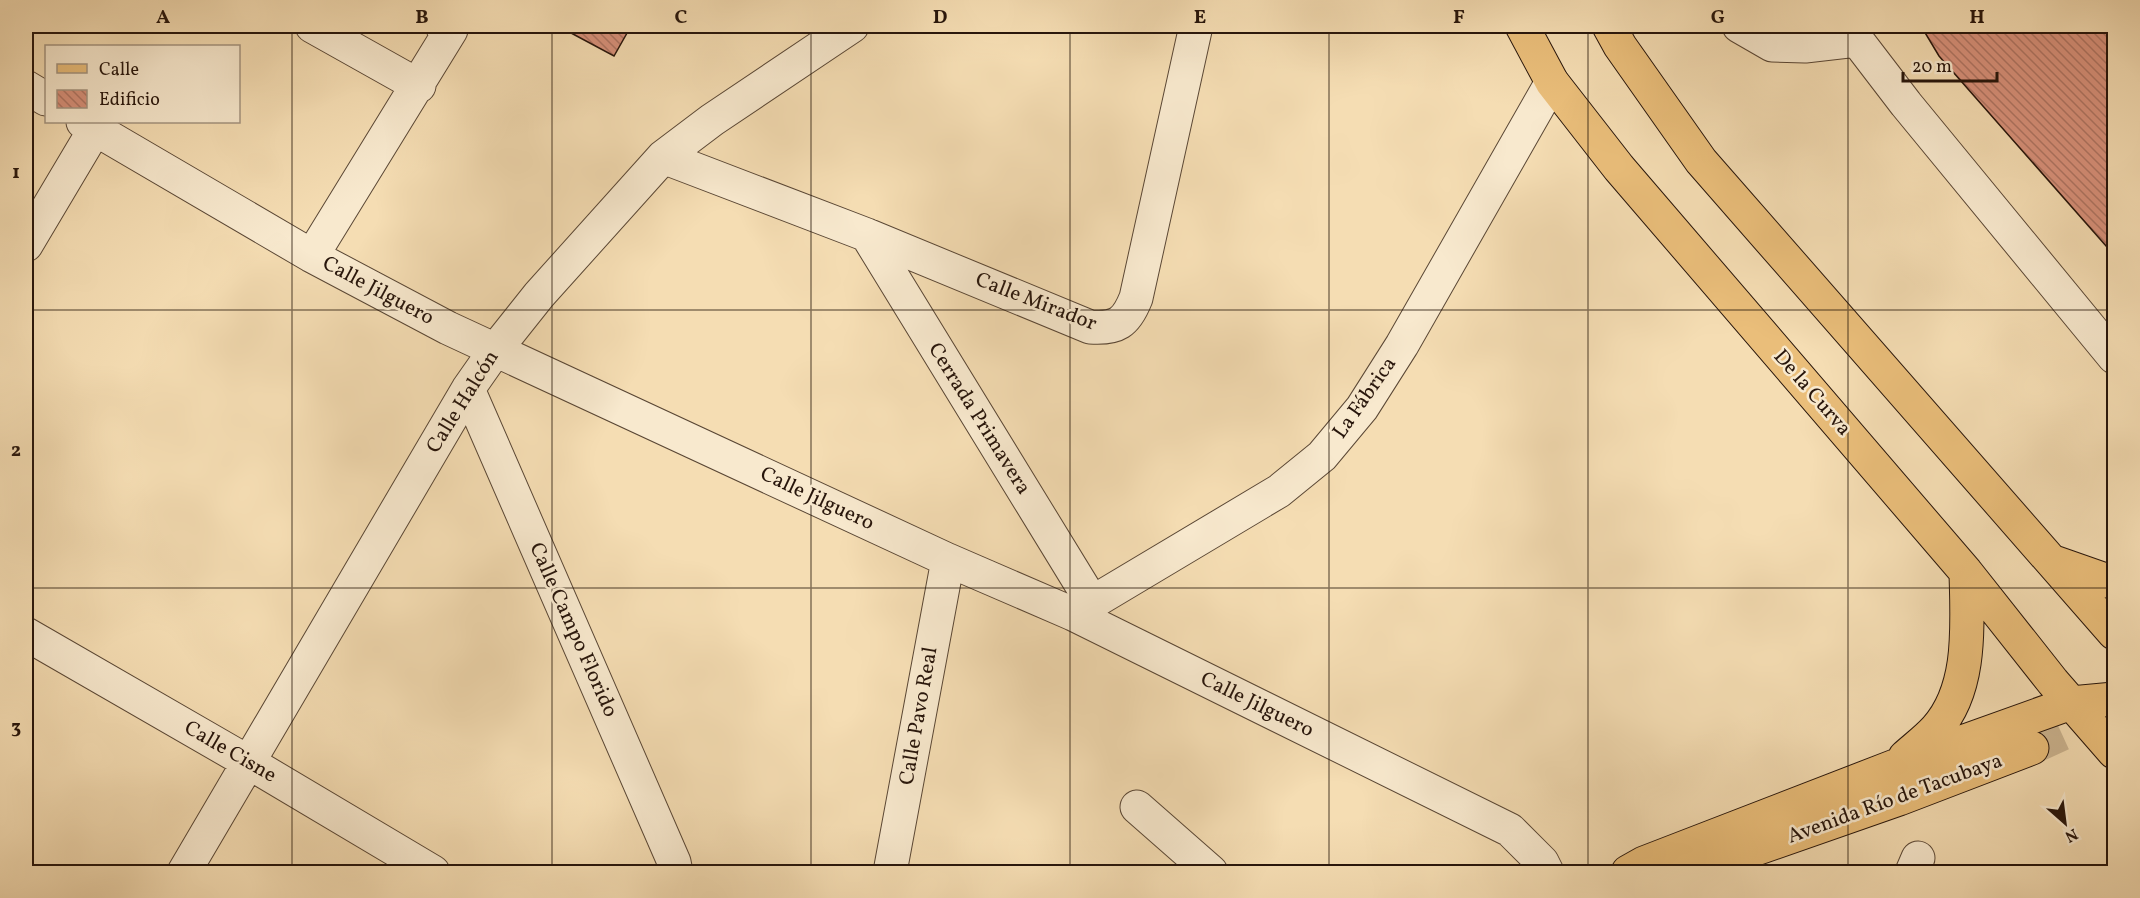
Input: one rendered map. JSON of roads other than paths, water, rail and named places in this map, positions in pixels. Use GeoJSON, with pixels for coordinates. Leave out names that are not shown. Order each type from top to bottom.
{"type":"FeatureCollection","features":[{"type":"Feature","properties":{"kind":"main road","name":"De la Curva"},"geometry":{"type":"LineString","coordinates":[[1522,26],[1552,82],[1619,168],[1966,572],[2071,703],[2115,752]]}},
{"type":"Feature","properties":{"kind":"main road"},"geometry":{"type":"LineString","coordinates":[[1609,26],[1620,46],[1701,161],[2115,633]]}},
{"type":"Feature","properties":{"kind":"main road"},"geometry":{"type":"LineString","coordinates":[[2053,562],[2115,583]]}},
{"type":"Feature","properties":{"kind":"main road"},"geometry":{"type":"LineString","coordinates":[[1895,766],[1937,729],[1952,705],[1961,678],[1967,632],[1966,572]]}},
{"type":"Feature","properties":{"kind":"main road"},"geometry":{"type":"LineString","coordinates":[[1628,873],[1644,863],[1895,766],[2071,703],[2115,699]]}},
{"type":"Feature","properties":{"kind":"main road","name":"Avenida Río de Tacubaya"},"geometry":{"type":"LineString","coordinates":[[1690,873],[1899,799],[2032,748]]}},
{"type":"Feature","properties":{"kind":"street"},"geometry":{"type":"LineString","coordinates":[[312,26],[418,86]]}},
{"type":"Feature","properties":{"kind":"street"},"geometry":{"type":"LineString","coordinates":[[312,256],[451,30],[442,26]]}},
{"type":"Feature","properties":{"kind":"street","name":"Calle Halcón"},"geometry":{"type":"LineString","coordinates":[[184,873],[468,389],[538,294],[663,158],[712,120],[852,26]]}},
{"type":"Feature","properties":{"kind":"street","name":"Calle Mirador"},"geometry":{"type":"LineString","coordinates":[[663,158],[867,235],[1090,327],[1106,328],[1119,324],[1130,315],[1136,298],[1197,26]]}},
{"type":"Feature","properties":{"kind":"street"},"geometry":{"type":"LineString","coordinates":[[1739,26],[1772,45],[1805,46],[1854,33],[1906,104],[2115,357]]}},
{"type":"Feature","properties":{"kind":"street","name":"La Fábrica"},"geometry":{"type":"LineString","coordinates":[[1082,608],[1149,570],[1279,490],[1322,456],[1362,408],[1402,345],[1552,82]]}},
{"type":"Feature","properties":{"kind":"street"},"geometry":{"type":"LineString","coordinates":[[26,87],[45,98]]}},
{"type":"Feature","properties":{"kind":"street"},"geometry":{"type":"LineString","coordinates":[[26,245],[89,125]]}},
{"type":"Feature","properties":{"kind":"street","name":"Calle Jilguero"},"geometry":{"type":"LineString","coordinates":[[89,125],[312,256],[448,328],[948,560],[1082,608],[1510,830],[1542,862],[1547,873]]}},
{"type":"Feature","properties":{"kind":"street","name":"Cerrada Primavera"},"geometry":{"type":"LineString","coordinates":[[867,235],[1082,608]]}},
{"type":"Feature","properties":{"kind":"street","name":"Calle Campo Florido"},"geometry":{"type":"LineString","coordinates":[[468,389],[674,862],[676,873]]}},
{"type":"Feature","properties":{"kind":"street","name":"Calle Pavo Real"},"geometry":{"type":"LineString","coordinates":[[890,873],[948,560]]}},
{"type":"Feature","properties":{"kind":"street","name":"Calle Cisne"},"geometry":{"type":"LineString","coordinates":[[26,634],[248,762],[433,873]]}},
{"type":"Feature","properties":{"kind":"street"},"geometry":{"type":"LineString","coordinates":[[1137,807],[1211,873]]}},
{"type":"Feature","properties":{"kind":"tunnel"},"geometry":{"type":"LineString","coordinates":[[2032,748],[2113,711]]}}]}
